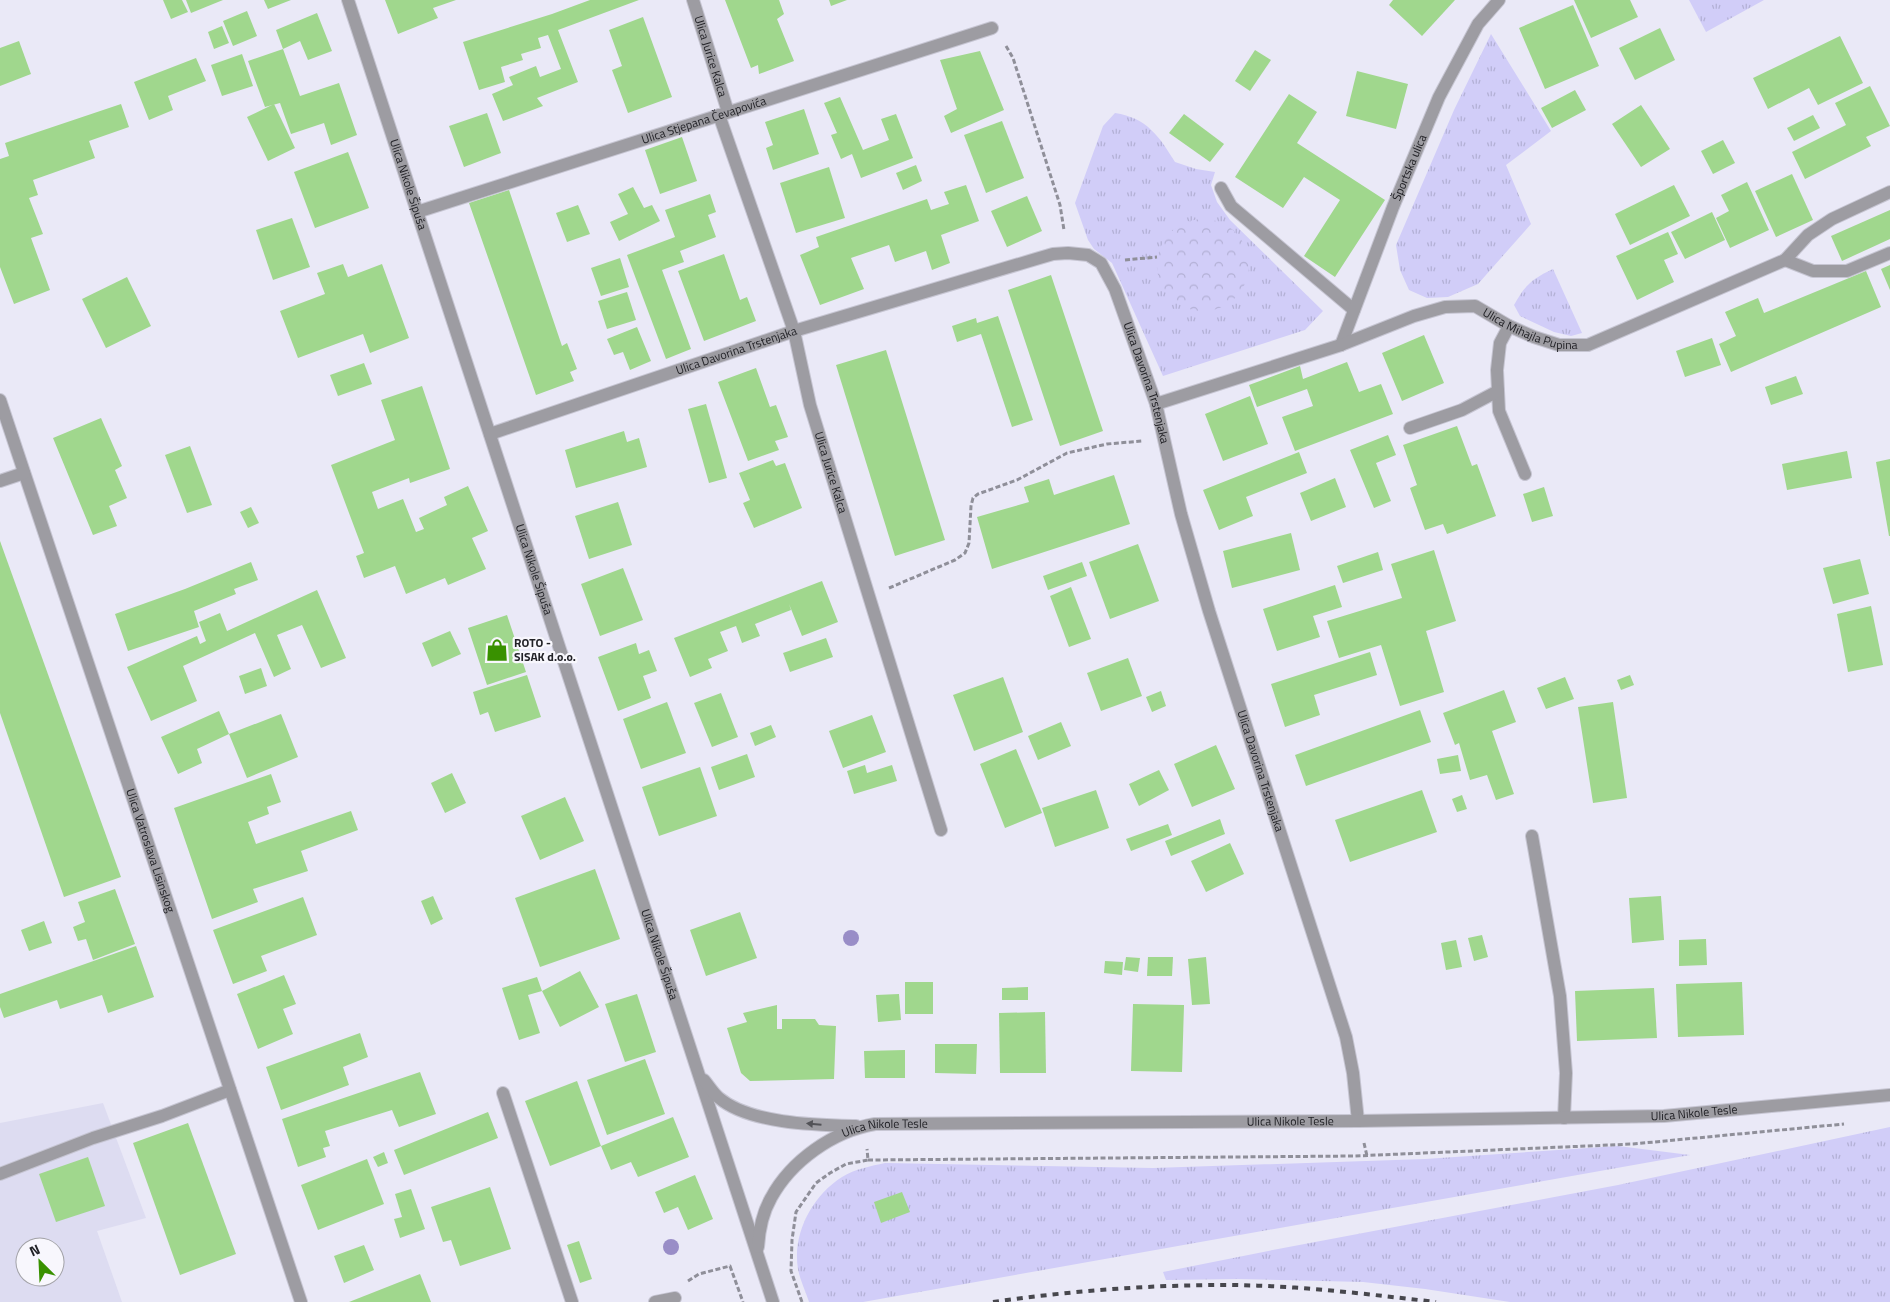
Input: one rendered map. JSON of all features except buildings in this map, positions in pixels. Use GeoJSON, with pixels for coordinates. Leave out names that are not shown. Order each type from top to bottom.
{"type":"FeatureCollection","features":[{"type":"Feature","properties":{"kind":"street","name":"Ulica Nikole Šipuša"},"geometry":{"type":"LineString","coordinates":[[348,0],[773,1302]]}},
{"type":"Feature","properties":{"kind":"street","name":"Ulica Jurice Kalca"},"geometry":{"type":"LineString","coordinates":[[693,0],[724,114],[794,331],[810,405],[940,830]]}},
{"type":"Feature","properties":{"kind":"street","name":"Športska ulica"},"geometry":{"type":"LineString","coordinates":[[1341,345],[1393,207],[1439,97],[1478,24],[1499,0]]}},
{"type":"Feature","properties":{"kind":"street","name":"Ulica Stjepana Čevapovića"},"geometry":{"type":"LineString","coordinates":[[417,212],[992,28]]}},
{"type":"Feature","properties":{"kind":"street"},"geometry":{"type":"LineString","coordinates":[[1220,188],[1231,206],[1354,310]]}},
{"type":"Feature","properties":{"kind":"street","name":"Ulica Mihajla Pupina"},"geometry":{"type":"LineString","coordinates":[[1156,404],[1341,345],[1414,316],[1445,307],[1475,306],[1534,338],[1559,345],[1588,345],[1785,260],[1808,235],[1832,219],[1890,192]]}},
{"type":"Feature","properties":{"kind":"street"},"geometry":{"type":"LineString","coordinates":[[1785,260],[1813,271],[1847,271],[1890,253]]}},
{"type":"Feature","properties":{"kind":"street","name":"Ulica Davorina Trstenjaka"},"geometry":{"type":"LineString","coordinates":[[490,434],[794,331],[1053,254],[1088,255],[1101,263],[1115,289],[1156,404],[1162,439],[1182,520],[1209,611],[1346,1037],[1353,1073],[1358,1121]]}},
{"type":"Feature","properties":{"kind":"street"},"geometry":{"type":"LineString","coordinates":[[1509,326],[1500,343],[1497,370],[1499,411],[1525,474]]}},
{"type":"Feature","properties":{"kind":"street"},"geometry":{"type":"LineString","coordinates":[[1410,428],[1462,410],[1498,391]]}},
{"type":"Feature","properties":{"kind":"street","name":"Ulica Vatroslava Lisinskog"},"geometry":{"type":"LineString","coordinates":[[0,400],[301,1302]]}},
{"type":"Feature","properties":{"kind":"street"},"geometry":{"type":"LineString","coordinates":[[0,482],[24,473]]}},
{"type":"Feature","properties":{"kind":"street"},"geometry":{"type":"LineString","coordinates":[[1532,836],[1560,996],[1566,1073],[1564,1118]]}},
{"type":"Feature","properties":{"kind":"street"},"geometry":{"type":"LineString","coordinates":[[699,1074],[719,1098],[751,1114],[815,1125],[863,1126]]}},
{"type":"Feature","properties":{"kind":"street"},"geometry":{"type":"LineString","coordinates":[[0,1174],[93,1138],[162,1116],[230,1090]]}},
{"type":"Feature","properties":{"kind":"street"},"geometry":{"type":"LineString","coordinates":[[503,1093],[572,1302]]}},
{"type":"Feature","properties":{"kind":"street","name":"Ulica Nikole Tesle"},"geometry":{"type":"LineString","coordinates":[[757,1252],[759,1236],[771,1198],[789,1174],[807,1156],[827,1142],[845,1132],[863,1126],[885,1124],[1358,1121],[1664,1116],[1890,1095]]}},
{"type":"Feature","properties":{"kind":"street"},"geometry":{"type":"LineString","coordinates":[[655,1302],[675,1298]]}},
{"type":"Feature","properties":{"kind":"path"},"geometry":{"type":"LineString","coordinates":[[992,28],[1002,39],[1013,58],[1060,205],[1068,253]]}},
{"type":"Feature","properties":{"kind":"path"},"geometry":{"type":"LineString","coordinates":[[1101,263],[1157,257]]}},
{"type":"Feature","properties":{"kind":"path"},"geometry":{"type":"LineString","coordinates":[[870,597],[954,560],[964,553],[969,543],[971,506],[973,498],[978,494],[1016,480],[1067,453],[1107,444],[1162,439]]}},
{"type":"Feature","properties":{"kind":"path"},"geometry":{"type":"LineString","coordinates":[[802,1302],[791,1270],[792,1240],[796,1212],[816,1183],[846,1164],[868,1160],[1355,1156],[1633,1144],[1845,1124]]}},
{"type":"Feature","properties":{"kind":"path"},"geometry":{"type":"LineString","coordinates":[[863,1126],[868,1160]]}},
{"type":"Feature","properties":{"kind":"path"},"geometry":{"type":"LineString","coordinates":[[675,1298],[680,1286],[699,1274],[730,1266],[743,1302]]}},
{"type":"Feature","properties":{"kind":"shaded area"},"geometry":{"type":"Polygon","coordinates":[[[103,1103],[146,1218],[97,1231],[122,1302],[0,1302],[0,1123],[103,1103]]]}},
{"type":"Feature","properties":{"kind":"green space"},"geometry":{"type":"Polygon","coordinates":[[[1689,0],[1764,0],[1706,32],[1689,0]]]}},
{"type":"Feature","properties":{"kind":"green space"},"geometry":{"type":"Polygon","coordinates":[[[1491,34],[1551,131],[1506,165],[1531,224],[1478,284],[1448,297],[1427,298],[1409,290],[1400,270],[1396,245],[1454,110],[1491,34]]]}},
{"type":"Feature","properties":{"kind":"green space"},"geometry":{"type":"Polygon","coordinates":[[[1115,113],[1126,115],[1144,124],[1157,136],[1175,162],[1196,169],[1215,172],[1211,185],[1217,202],[1230,220],[1323,311],[1305,330],[1163,376],[1112,263],[1094,249],[1088,240],[1075,203],[1103,126],[1115,113]]]}},
{"type":"Feature","properties":{"kind":"green space"},"geometry":{"type":"Polygon","coordinates":[[[1194,219],[1212,219],[1229,226],[1242,239],[1249,256],[1249,274],[1242,291],[1229,304],[1212,311],[1194,311],[1177,304],[1164,291],[1157,274],[1157,256],[1164,239],[1177,226],[1194,219]]]}},
{"type":"Feature","properties":{"kind":"green space"},"geometry":{"type":"Polygon","coordinates":[[[1553,269],[1582,333],[1571,336],[1554,332],[1520,316],[1514,305],[1530,283],[1553,269]]]}},
{"type":"Feature","properties":{"kind":"green space"},"geometry":{"type":"Polygon","coordinates":[[[1890,1127],[1890,1302],[1510,1302],[1363,1282],[1238,1279],[1166,1280],[1163,1272],[1618,1185],[1890,1127]]]}},
{"type":"Feature","properties":{"kind":"green space"},"geometry":{"type":"Polygon","coordinates":[[[1618,1146],[1690,1155],[863,1302],[809,1302],[798,1269],[798,1243],[801,1230],[813,1205],[822,1194],[847,1174],[885,1163],[1153,1168],[1425,1159],[1618,1146]]]}},
{"type":"Feature","properties":{"kind":"railway"},"geometry":{"type":"LineString","coordinates":[[993,1302],[1108,1289],[1224,1285],[1304,1288],[1436,1302]]}},
{"type":"Feature","properties":{"kind":"place","name":"ROTO - SISAK d.o.o."},"geometry":{"type":"Point","coordinates":[497,650]}}]}
